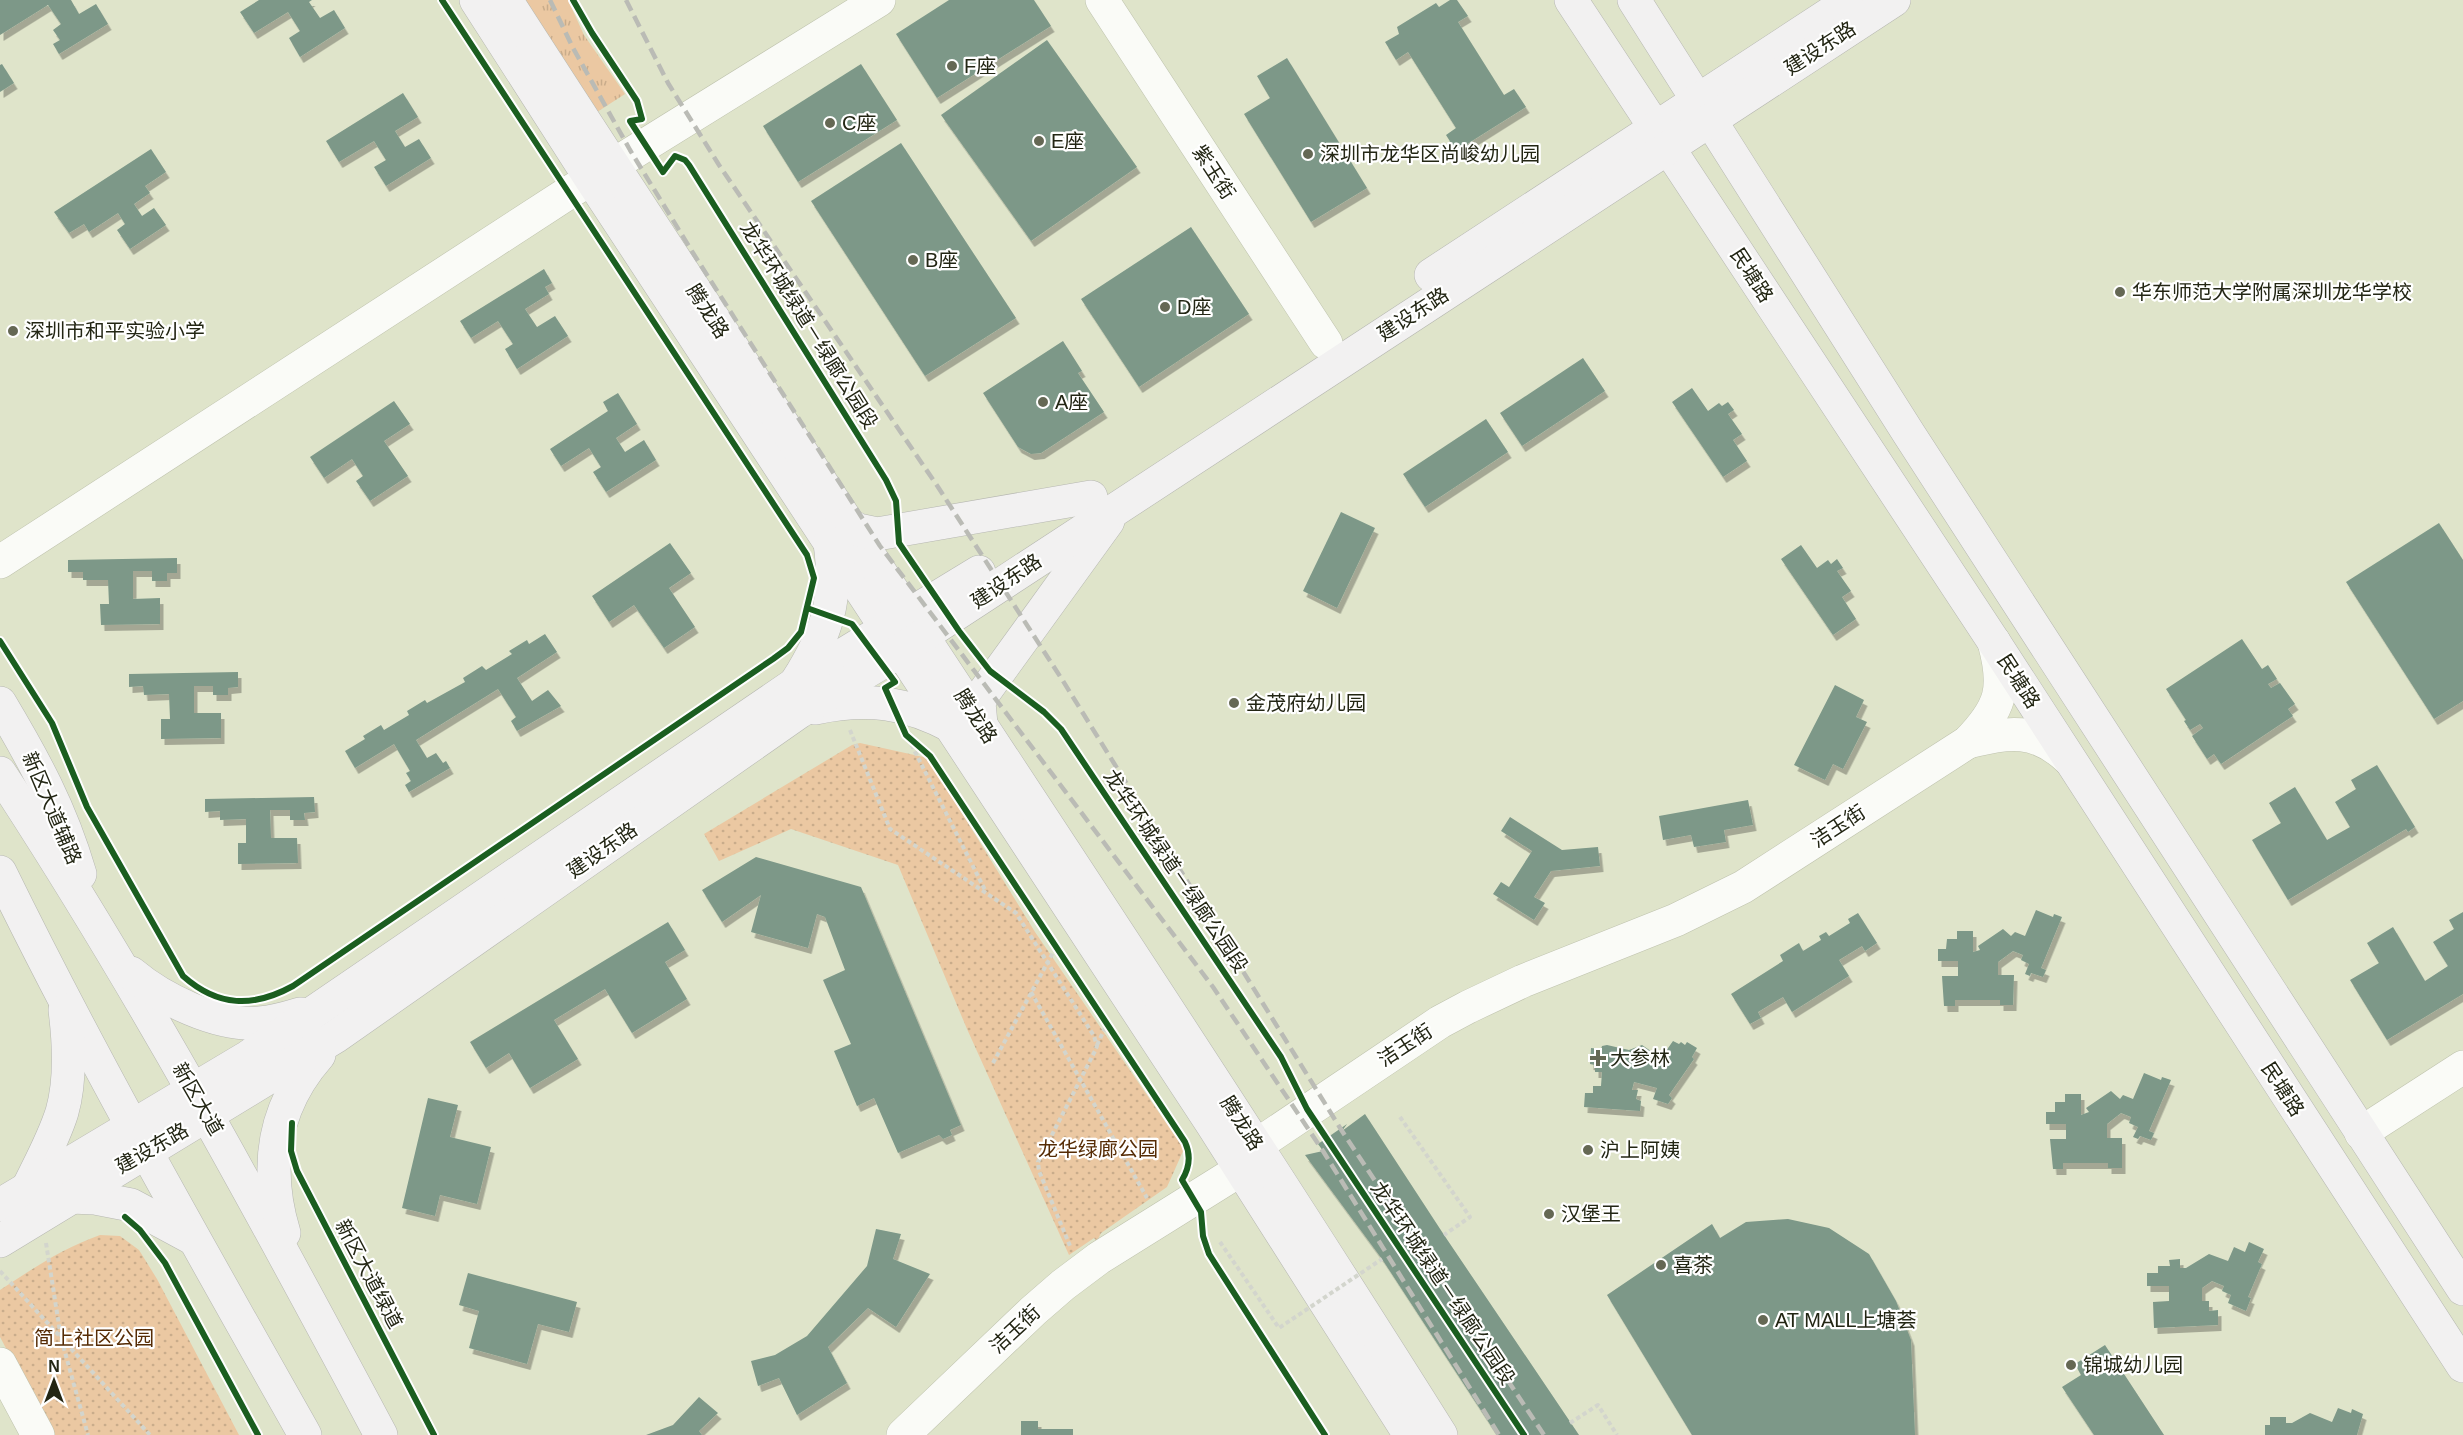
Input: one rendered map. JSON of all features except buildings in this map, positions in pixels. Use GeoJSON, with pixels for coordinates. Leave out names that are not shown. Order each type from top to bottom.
{"type":"FeatureCollection","features":[{"type":"Feature","properties":{"kind":"main road","name":"腾龙路"},"geometry":{"type":"LineString","coordinates":[[476,0],[602,172],[967,725],[1248,1157],[1442,1435]]}},
{"type":"Feature","properties":{"kind":"main road","name":"腾龙路"},"geometry":{"type":"LineString","coordinates":[[506,0],[602,172]]}},
{"type":"Feature","properties":{"kind":"main road","name":"民塘路"},"geometry":{"type":"LineString","coordinates":[[1570,0],[1994,642],[2460,1365]]}},
{"type":"Feature","properties":{"kind":"main road"},"geometry":{"type":"LineString","coordinates":[[1634,0],[1909,434],[2463,1290]]}},
{"type":"Feature","properties":{"kind":"main road","name":"建设东路"},"geometry":{"type":"LineString","coordinates":[[200,1103],[248,1057],[319,1008],[797,698],[905,632],[952,590],[1106,501],[1662,138],[1851,0]]}},
{"type":"Feature","properties":{"kind":"main road","name":"建设东路"},"geometry":{"type":"LineString","coordinates":[[1704,109],[1894,0]]}},
{"type":"Feature","properties":{"kind":"main road","name":"建设东路"},"geometry":{"type":"LineString","coordinates":[[1106,501],[1326,343],[1662,138]]}},
{"type":"Feature","properties":{"kind":"main road"},"geometry":{"type":"LineString","coordinates":[[1106,501],[983,694],[967,725],[919,710],[883,704],[797,698],[826,626],[832,600],[833,560],[839,533],[858,530],[877,534],[1106,501]]}},
{"type":"Feature","properties":{"kind":"main road","name":"建设东路"},"geometry":{"type":"LineString","coordinates":[[0,1205],[28,1188],[139,1140],[200,1103],[335,1037],[797,698]]}},
{"type":"Feature","properties":{"kind":"main road","name":"新区大道辅路"},"geometry":{"type":"LineString","coordinates":[[0,703],[37,765],[58,811],[74,853],[93,918]]}},
{"type":"Feature","properties":{"kind":"main road","name":"新区大道"},"geometry":{"type":"LineString","coordinates":[[0,773],[116,956],[297,1278],[381,1435]]}},
{"type":"Feature","properties":{"kind":"main road"},"geometry":{"type":"LineString","coordinates":[[0,872],[43,961],[139,1140],[305,1435]]}},
{"type":"Feature","properties":{"kind":"main road"},"geometry":{"type":"LineString","coordinates":[[0,914],[43,961]]}},
{"type":"Feature","properties":{"kind":"main road"},"geometry":{"type":"LineString","coordinates":[[116,956],[148,987],[190,1008],[222,1018],[257,1023],[319,1008]]}},
{"type":"Feature","properties":{"kind":"main road"},"geometry":{"type":"LineString","coordinates":[[28,1188],[63,1110],[67,1030],[64,999]]}},
{"type":"Feature","properties":{"kind":"main road"},"geometry":{"type":"LineString","coordinates":[[297,1278],[277,1202],[274,1169],[276,1138],[279,1120],[295,1088],[309,1066],[335,1037]]}},
{"type":"Feature","properties":{"kind":"main road","name":"建设东路"},"geometry":{"type":"LineString","coordinates":[[0,1241],[71,1197],[139,1140]]}},
{"type":"Feature","properties":{"kind":"main road","name":"腾龙路"},"geometry":{"type":"LineString","coordinates":[[1248,1157],[1410,1435]]}},
{"type":"Feature","properties":{"kind":"main road"},"geometry":{"type":"LineString","coordinates":[[71,1197],[131,1204],[194,1239]]}},
{"type":"Feature","properties":{"kind":"street"},"geometry":{"type":"LineString","coordinates":[[0,562],[602,172],[879,0]]}},
{"type":"Feature","properties":{"kind":"street","name":"紫玉街"},"geometry":{"type":"LineString","coordinates":[[1102,0],[1326,343]]}},
{"type":"Feature","properties":{"kind":"street"},"geometry":{"type":"LineString","coordinates":[[1968,742],[1994,711],[1999,692],[2001,675],[1994,642]]}},
{"type":"Feature","properties":{"kind":"street"},"geometry":{"type":"LineString","coordinates":[[1968,742],[2007,734],[2033,735],[2057,747],[2069,759]]}},
{"type":"Feature","properties":{"kind":"street","name":"洁玉街"},"geometry":{"type":"LineString","coordinates":[[903,1435],[1025,1318],[1099,1258],[1440,1022],[1523,981],[1711,904],[1743,887],[1968,742]]}},
{"type":"Feature","properties":{"kind":"street"},"geometry":{"type":"LineString","coordinates":[[2361,1133],[2463,1068]]}},
{"type":"Feature","properties":{"kind":"street"},"geometry":{"type":"LineString","coordinates":[[0,1364],[38,1435]]}},
{"type":"Feature","properties":{"kind":"path"},"geometry":{"type":"LineString","coordinates":[[848,727],[890,830],[1016,913],[1094,1036],[1097,1046]]}},
{"type":"Feature","properties":{"kind":"path"},"geometry":{"type":"LineString","coordinates":[[906,735],[986,892]]}},
{"type":"Feature","properties":{"kind":"path"},"geometry":{"type":"LineString","coordinates":[[906,735],[923,749]]}},
{"type":"Feature","properties":{"kind":"path"},"geometry":{"type":"LineString","coordinates":[[1050,937],[1062,956]]}},
{"type":"Feature","properties":{"kind":"path"},"geometry":{"type":"LineString","coordinates":[[993,1063],[1056,947]]}},
{"type":"Feature","properties":{"kind":"path"},"geometry":{"type":"LineString","coordinates":[[1031,992],[1151,1204]]}},
{"type":"Feature","properties":{"kind":"path"},"geometry":{"type":"LineString","coordinates":[[1101,1015],[1114,1034]]}},
{"type":"Feature","properties":{"kind":"path"},"geometry":{"type":"LineString","coordinates":[[1074,1256],[1038,1166],[1107,1024]]}},
{"type":"Feature","properties":{"kind":"path"},"geometry":{"type":"LineString","coordinates":[[1400,1117],[1470,1217],[1444,1235]]}},
{"type":"Feature","properties":{"kind":"path"},"geometry":{"type":"LineString","coordinates":[[45,1238],[61,1338],[88,1435]]}},
{"type":"Feature","properties":{"kind":"path"},"geometry":{"type":"LineString","coordinates":[[1220,1242],[1279,1328],[1382,1259]]}},
{"type":"Feature","properties":{"kind":"path"},"geometry":{"type":"LineString","coordinates":[[0,1271],[150,1435]]}},
{"type":"Feature","properties":{"kind":"path"},"geometry":{"type":"LineString","coordinates":[[1570,1422],[1598,1405],[1617,1435]]}},
{"type":"Feature","properties":{"kind":"green space"},"geometry":{"type":"Polygon","coordinates":[[[520,0],[568,0],[584,35],[625,94],[594,114],[520,0]]]}},
{"type":"Feature","properties":{"kind":"green space","name":"龙华绿廊公园"},"geometry":{"type":"Polygon","coordinates":[[[860,743],[928,758],[1035,932],[1184,1149],[1167,1187],[1101,1233],[1097,1241],[1094,1238],[1069,1255],[967,1029],[898,865],[791,829],[719,861],[704,834],[852,745],[860,743]]]}},
{"type":"Feature","properties":{"kind":"green space","name":"简上社区公园"},"geometry":{"type":"Polygon","coordinates":[[[100,1235],[120,1236],[139,1250],[157,1279],[239,1435],[52,1435],[0,1337],[0,1290],[61,1253],[100,1235]]]}},
{"type":"Feature","properties":{"kind":"railway"},"geometry":{"type":"LineString","coordinates":[[550,0],[573,48],[630,150],[880,546],[1213,987],[1323,1151],[1499,1435]]}},
{"type":"Feature","properties":{"kind":"railway"},"geometry":{"type":"LineString","coordinates":[[626,0],[668,83],[719,165],[938,487],[1063,681],[1342,1131],[1544,1435]]}},
{"type":"Feature","properties":{"kind":"cycle path"},"geometry":{"type":"LineString","coordinates":[[0,641],[52,723],[87,807],[183,976],[209,994],[223,999],[250,1001],[293,986],[773,659],[788,648],[801,632],[814,578],[807,555],[442,0]]}},
{"type":"Feature","properties":{"kind":"cycle path","name":"龙华环城绿道－绿廊公园段"},"geometry":{"type":"LineString","coordinates":[[573,0],[637,101],[642,119],[630,121],[663,172],[675,156],[685,160],[689,165],[886,480],[896,501],[899,543],[959,631],[990,671],[1044,712],[1061,729],[1281,1057],[1307,1109],[1524,1435]]}},
{"type":"Feature","properties":{"kind":"cycle path"},"geometry":{"type":"LineString","coordinates":[[807,608],[852,624],[895,682],[885,688],[906,735],[930,756],[1185,1142],[1189,1161],[1182,1180],[1201,1212],[1203,1236],[1209,1254],[1325,1435]]}},
{"type":"Feature","properties":{"kind":"cycle path","name":"新区大道绿道"},"geometry":{"type":"LineString","coordinates":[[292,1123],[291,1151],[297,1171],[434,1435]]}},
{"type":"Feature","properties":{"kind":"cycle path"},"geometry":{"type":"LineString","coordinates":[[125,1217],[140,1230],[165,1263],[258,1435]]}},
{"type":"Feature","properties":{"kind":"place","name":"F座"},"geometry":{"type":"Point","coordinates":[952,66]}},
{"type":"Feature","properties":{"kind":"place","name":"C座"},"geometry":{"type":"Point","coordinates":[830,123]}},
{"type":"Feature","properties":{"kind":"place","name":"E座"},"geometry":{"type":"Point","coordinates":[1039,141]}},
{"type":"Feature","properties":{"kind":"place","name":"深圳市龙华区尚峻幼儿园"},"geometry":{"type":"Point","coordinates":[1308,154]}},
{"type":"Feature","properties":{"kind":"place","name":"B座"},"geometry":{"type":"Point","coordinates":[913,260]}},
{"type":"Feature","properties":{"kind":"place","name":"华东师范大学附属深圳龙华学校"},"geometry":{"type":"Point","coordinates":[2120,292]}},
{"type":"Feature","properties":{"kind":"place","name":"D座"},"geometry":{"type":"Point","coordinates":[1165,307]}},
{"type":"Feature","properties":{"kind":"place","name":"深圳市和平实验小学"},"geometry":{"type":"Point","coordinates":[13,331]}},
{"type":"Feature","properties":{"kind":"place","name":"A座"},"geometry":{"type":"Point","coordinates":[1043,402]}},
{"type":"Feature","properties":{"kind":"place","name":"金茂府幼儿园"},"geometry":{"type":"Point","coordinates":[1234,703]}},
{"type":"Feature","properties":{"kind":"place","name":"大参林"},"geometry":{"type":"Point","coordinates":[1598,1058]}},
{"type":"Feature","properties":{"kind":"place","name":"沪上阿姨"},"geometry":{"type":"Point","coordinates":[1588,1150]}},
{"type":"Feature","properties":{"kind":"place","name":"汉堡王"},"geometry":{"type":"Point","coordinates":[1549,1214]}},
{"type":"Feature","properties":{"kind":"place","name":"喜茶"},"geometry":{"type":"Point","coordinates":[1661,1265]}},
{"type":"Feature","properties":{"kind":"place","name":"AT MALL上塘荟"},"geometry":{"type":"Point","coordinates":[1763,1320]}},
{"type":"Feature","properties":{"kind":"place","name":"锦城幼儿园"},"geometry":{"type":"Point","coordinates":[2071,1365]}}]}
